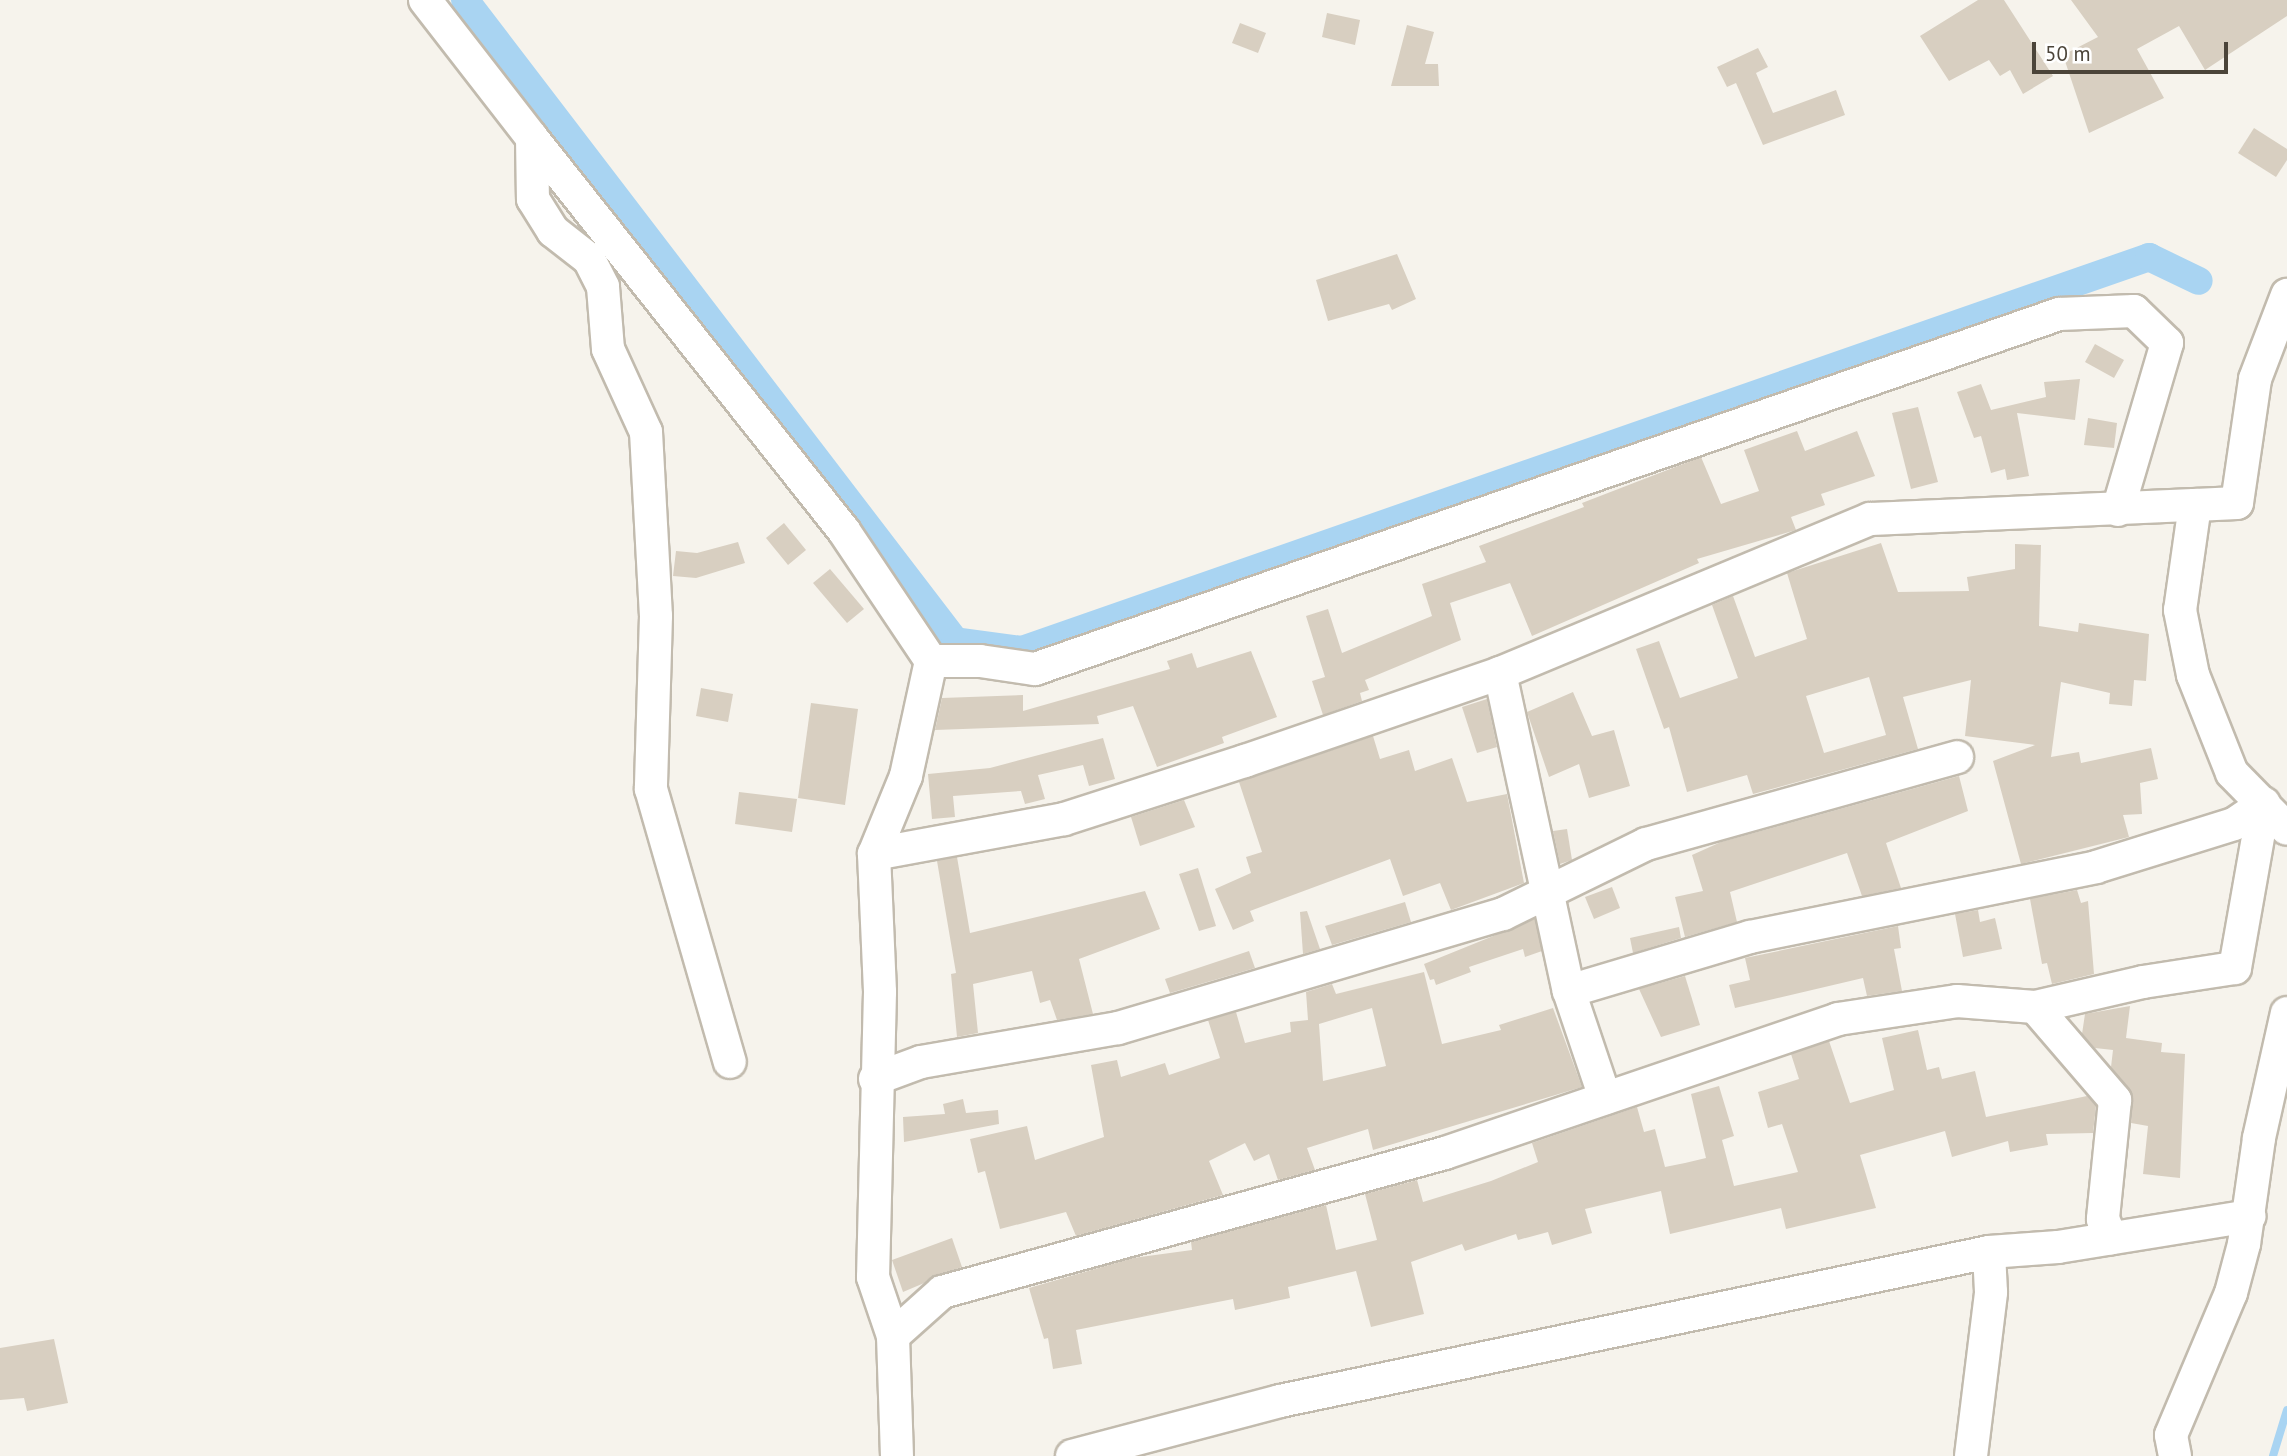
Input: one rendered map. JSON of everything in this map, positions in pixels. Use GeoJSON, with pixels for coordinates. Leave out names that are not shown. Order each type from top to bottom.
{"type":"FeatureCollection","features":[{"type":"Feature","properties":{"kind":"street"},"geometry":{"type":"LineString","coordinates":[[425,0],[844,531],[930,661],[906,776],[874,854],[880,992],[875,1079],[873,1277],[893,1336],[897,1456]]}},
{"type":"Feature","properties":{"kind":"street"},"geometry":{"type":"LineString","coordinates":[[532,138],[533,199],[553,231],[589,259],[603,287],[608,349],[646,432],[656,617],[651,789],[730,1062]]}},
{"type":"Feature","properties":{"kind":"street"},"geometry":{"type":"LineString","coordinates":[[874,854],[1064,819],[1500,673],[1870,519],[2237,503],[2255,379],[2287,295]]}},
{"type":"Feature","properties":{"kind":"street"},"geometry":{"type":"LineString","coordinates":[[930,661],[980,661],[1035,669],[2059,314],[2134,311],[2167,343],[2118,510]]}},
{"type":"Feature","properties":{"kind":"street"},"geometry":{"type":"LineString","coordinates":[[2194,505],[2180,610],[2193,675],[2232,773],[2287,830]]}},
{"type":"Feature","properties":{"kind":"street"},"geometry":{"type":"LineString","coordinates":[[1500,673],[1545,894],[1569,991],[1605,1098]]}},
{"type":"Feature","properties":{"kind":"street"},"geometry":{"type":"LineString","coordinates":[[875,1079],[921,1062],[1118,1028],[1503,914],[1646,844],[1957,757]]}},
{"type":"Feature","properties":{"kind":"street"},"geometry":{"type":"LineString","coordinates":[[1569,991],[1750,937],[2096,867],[2234,824],[2264,804]]}},
{"type":"Feature","properties":{"kind":"street"},"geometry":{"type":"LineString","coordinates":[[893,1336],[942,1292],[1445,1153],[1838,1018],[1957,1001],[2035,1007],[2143,982],[2235,968],[2264,804]]}},
{"type":"Feature","properties":{"kind":"street"},"geometry":{"type":"LineString","coordinates":[[2035,1007],[2115,1100],[2103,1219],[2110,1238]]}},
{"type":"Feature","properties":{"kind":"street"},"geometry":{"type":"LineString","coordinates":[[2175,1456],[2171,1435],[2231,1293],[2250,1216],[2259,1138],[2287,1013]]}},
{"type":"Feature","properties":{"kind":"street"},"geometry":{"type":"LineString","coordinates":[[1072,1456],[1280,1401],[1989,1252],[2110,1238],[2250,1216]]}},
{"type":"Feature","properties":{"kind":"street"},"geometry":{"type":"LineString","coordinates":[[1971,1456],[1992,1292],[1989,1252]]}},
{"type":"Feature","properties":{"kind":"building"},"geometry":{"type":"Polygon","coordinates":[[[1978,0],[2004,0],[2053,76],[2023,94],[2010,70],[2000,76],[1989,60],[1949,81],[1920,36],[1978,0]]]}},
{"type":"Feature","properties":{"kind":"building"},"geometry":{"type":"Polygon","coordinates":[[[2071,0],[2287,0],[2287,16],[2205,70],[2179,26],[2137,49],[2164,98],[2089,133],[2063,55],[2098,37],[2071,0]]]}},
{"type":"Feature","properties":{"kind":"building"},"geometry":{"type":"Polygon","coordinates":[[[1327,13],[1360,20],[1355,45],[1322,37],[1327,13]]]}},
{"type":"Feature","properties":{"kind":"building"},"geometry":{"type":"Polygon","coordinates":[[[1240,23],[1266,33],[1258,53],[1232,43],[1240,23]]]}},
{"type":"Feature","properties":{"kind":"building"},"geometry":{"type":"Polygon","coordinates":[[[1407,25],[1434,32],[1425,64],[1438,64],[1439,86],[1391,86],[1407,25]]]}},
{"type":"Feature","properties":{"kind":"building"},"geometry":{"type":"Polygon","coordinates":[[[1758,48],[1768,67],[1756,73],[1773,113],[1836,90],[1845,115],[1763,145],[1736,83],[1727,87],[1717,67],[1758,48]]]}},
{"type":"Feature","properties":{"kind":"building"},"geometry":{"type":"Polygon","coordinates":[[[2254,128],[2287,149],[2287,160],[2276,177],[2238,153],[2254,128]]]}},
{"type":"Feature","properties":{"kind":"building"},"geometry":{"type":"Polygon","coordinates":[[[1397,254],[1416,299],[1392,310],[1389,304],[1328,321],[1316,280],[1397,254]]]}},
{"type":"Feature","properties":{"kind":"building"},"geometry":{"type":"Polygon","coordinates":[[[2095,344],[2124,360],[2114,378],[2085,362],[2095,344]]]}},
{"type":"Feature","properties":{"kind":"building"},"geometry":{"type":"Polygon","coordinates":[[[2080,379],[2075,420],[2017,413],[2029,476],[2007,480],[2005,469],[1991,473],[1981,436],[1974,438],[1957,392],[1981,384],[1991,410],[2046,397],[2044,382],[2080,379]]]}},
{"type":"Feature","properties":{"kind":"building"},"geometry":{"type":"Polygon","coordinates":[[[1918,407],[1938,482],[1911,489],[1892,413],[1918,407]]]}},
{"type":"Feature","properties":{"kind":"building"},"geometry":{"type":"Polygon","coordinates":[[[2088,418],[2117,423],[2114,448],[2084,445],[2088,418]]]}},
{"type":"Feature","properties":{"kind":"building"},"geometry":{"type":"Polygon","coordinates":[[[1797,431],[1805,451],[1857,431],[1875,476],[1821,494],[1825,505],[1791,517],[1796,530],[1697,559],[1699,563],[1532,636],[1510,583],[1450,603],[1461,640],[1365,680],[1369,690],[1360,693],[1362,701],[1323,715],[1312,681],[1325,677],[1306,616],[1328,609],[1342,653],[1432,616],[1422,584],[1486,562],[1479,546],[1584,507],[1582,503],[1701,457],[1721,504],[1759,491],[1744,450],[1797,431]]]}},
{"type":"Feature","properties":{"kind":"building"},"geometry":{"type":"Polygon","coordinates":[[[784,523],[806,550],[788,565],[766,538],[784,523]]]}},
{"type":"Feature","properties":{"kind":"building"},"geometry":{"type":"Polygon","coordinates":[[[738,542],[745,563],[696,578],[673,576],[676,551],[697,553],[738,542]]]}},
{"type":"Feature","properties":{"kind":"building"},"geometry":{"type":"Polygon","coordinates":[[[1881,543],[1898,592],[1969,591],[1967,577],[2015,569],[2015,544],[2041,545],[2039,626],[2078,632],[2079,623],[2149,634],[2146,681],[2134,680],[2132,706],[2109,704],[2110,693],[2061,682],[2051,757],[2079,752],[2081,763],[2151,748],[2158,779],[2140,783],[2142,814],[2123,815],[2129,837],[2021,864],[1993,761],[2035,745],[1965,736],[1971,680],[1903,697],[1918,749],[1753,794],[1747,775],[1687,792],[1669,727],[1664,729],[1636,649],[1659,641],[1680,698],[1738,678],[1712,605],[1733,596],[1755,657],[1807,639],[1787,573],[1881,543]],[[1869,677],[1806,696],[1824,753],[1886,735],[1869,677]]]}},
{"type":"Feature","properties":{"kind":"building"},"geometry":{"type":"Polygon","coordinates":[[[830,569],[864,609],[847,623],[813,583],[830,569]]]}},
{"type":"Feature","properties":{"kind":"building"},"geometry":{"type":"Polygon","coordinates":[[[1251,651],[1277,717],[1222,737],[1224,743],[1157,767],[1133,706],[1097,716],[1099,724],[935,730],[942,698],[1023,695],[1023,711],[1170,669],[1167,661],[1192,653],[1197,668],[1251,651]]]}},
{"type":"Feature","properties":{"kind":"building"},"geometry":{"type":"Polygon","coordinates":[[[701,688],[733,694],[728,722],[696,716],[701,688]]]}},
{"type":"Feature","properties":{"kind":"building"},"geometry":{"type":"Polygon","coordinates":[[[1573,692],[1592,736],[1614,730],[1630,786],[1589,798],[1579,764],[1549,777],[1527,712],[1573,692]]]}},
{"type":"Feature","properties":{"kind":"building"},"geometry":{"type":"Polygon","coordinates":[[[1487,699],[1497,747],[1477,753],[1462,707],[1487,699]]]}},
{"type":"Feature","properties":{"kind":"building"},"geometry":{"type":"Polygon","coordinates":[[[811,703],[858,709],[845,805],[798,798],[811,703]]]}},
{"type":"Feature","properties":{"kind":"building"},"geometry":{"type":"Polygon","coordinates":[[[1373,736],[1380,759],[1409,750],[1415,771],[1452,758],[1467,802],[1507,794],[1524,883],[1451,910],[1440,883],[1403,896],[1390,859],[1250,911],[1254,921],[1233,930],[1215,889],[1251,873],[1246,857],[1262,852],[1239,782],[1373,736]]]}},
{"type":"Feature","properties":{"kind":"building"},"geometry":{"type":"Polygon","coordinates":[[[1103,738],[1115,779],[1089,786],[1083,765],[1038,775],[1045,799],[1025,804],[1021,791],[953,796],[955,817],[932,819],[928,774],[990,768],[1103,738]]]}},
{"type":"Feature","properties":{"kind":"building"},"geometry":{"type":"Polygon","coordinates":[[[1959,776],[1968,811],[1886,843],[1901,888],[1862,896],[1847,853],[1730,892],[1737,922],[1685,937],[1675,897],[1703,891],[1692,855],[1721,842],[1959,776]]]}},
{"type":"Feature","properties":{"kind":"building"},"geometry":{"type":"Polygon","coordinates":[[[739,792],[797,799],[792,832],[735,824],[739,792]]]}},
{"type":"Feature","properties":{"kind":"building"},"geometry":{"type":"Polygon","coordinates":[[[1184,800],[1195,827],[1140,846],[1131,817],[1184,800]]]}},
{"type":"Feature","properties":{"kind":"building"},"geometry":{"type":"Polygon","coordinates":[[[1567,829],[1572,860],[1560,864],[1553,831],[1567,829]]]}},
{"type":"Feature","properties":{"kind":"building"},"geometry":{"type":"Polygon","coordinates":[[[957,857],[970,933],[1145,891],[1160,929],[1079,959],[1093,1014],[1057,1020],[1050,1000],[1040,1003],[1032,971],[973,984],[978,1033],[957,1037],[951,974],[956,973],[937,861],[957,857]]]}},
{"type":"Feature","properties":{"kind":"building"},"geometry":{"type":"Polygon","coordinates":[[[1198,868],[1216,926],[1199,931],[1179,874],[1198,868]]]}},
{"type":"Feature","properties":{"kind":"building"},"geometry":{"type":"Polygon","coordinates":[[[1612,887],[1620,908],[1594,919],[1585,897],[1612,887]]]}},
{"type":"Feature","properties":{"kind":"building"},"geometry":{"type":"Polygon","coordinates":[[[2077,890],[2081,903],[2088,901],[2094,974],[2052,984],[2047,963],[2042,964],[2030,899],[2077,890]]]}},
{"type":"Feature","properties":{"kind":"building"},"geometry":{"type":"Polygon","coordinates":[[[1405,902],[1411,922],[1332,945],[1325,926],[1405,902]]]}},
{"type":"Feature","properties":{"kind":"building"},"geometry":{"type":"Polygon","coordinates":[[[1978,910],[1980,922],[1995,918],[2002,949],[1963,957],[1955,914],[1978,910]]]}},
{"type":"Feature","properties":{"kind":"building"},"geometry":{"type":"Polygon","coordinates":[[[1307,911],[1320,949],[1303,954],[1300,912],[1307,911]]]}},
{"type":"Feature","properties":{"kind":"building"},"geometry":{"type":"Polygon","coordinates":[[[1535,919],[1542,951],[1525,957],[1523,949],[1469,967],[1471,972],[1436,985],[1434,979],[1430,980],[1424,964],[1535,919]]]}},
{"type":"Feature","properties":{"kind":"building"},"geometry":{"type":"Polygon","coordinates":[[[1898,926],[1901,948],[1894,949],[1902,991],[1867,996],[1863,978],[1735,1008],[1729,985],[1750,980],[1745,958],[1898,926]]]}},
{"type":"Feature","properties":{"kind":"building"},"geometry":{"type":"Polygon","coordinates":[[[1679,927],[1681,938],[1633,953],[1630,938],[1679,927]]]}},
{"type":"Feature","properties":{"kind":"building"},"geometry":{"type":"Polygon","coordinates":[[[1249,951],[1255,968],[1170,993],[1165,979],[1249,951]]]}},
{"type":"Feature","properties":{"kind":"building"},"geometry":{"type":"Polygon","coordinates":[[[1424,972],[1442,1044],[1501,1030],[1499,1025],[1553,1008],[1582,1087],[1373,1150],[1368,1129],[1307,1148],[1315,1170],[1278,1180],[1269,1154],[1254,1161],[1245,1143],[1209,1161],[1223,1195],[1076,1236],[1066,1212],[1000,1229],[985,1171],[978,1173],[970,1139],[1027,1126],[1035,1160],[1104,1137],[1091,1065],[1117,1060],[1121,1077],[1165,1063],[1169,1075],[1220,1058],[1208,1020],[1236,1012],[1245,1043],[1291,1032],[1290,1022],[1308,1020],[1306,992],[1332,984],[1336,994],[1424,972]],[[1372,1008],[1319,1024],[1323,1081],[1386,1066],[1372,1008]]]}},
{"type":"Feature","properties":{"kind":"building"},"geometry":{"type":"Polygon","coordinates":[[[1685,976],[1700,1025],[1661,1037],[1639,989],[1685,976]]]}},
{"type":"Feature","properties":{"kind":"building"},"geometry":{"type":"Polygon","coordinates":[[[2130,1006],[2126,1038],[2162,1043],[2161,1052],[2185,1054],[2180,1178],[2143,1174],[2148,1126],[2131,1123],[2133,1095],[2111,1067],[2113,1050],[2095,1048],[2082,1034],[2085,1014],[2130,1006]]]}},
{"type":"Feature","properties":{"kind":"building"},"geometry":{"type":"Polygon","coordinates":[[[1918,1030],[1927,1070],[1939,1067],[1942,1079],[1975,1071],[1986,1117],[2087,1096],[2096,1106],[2093,1133],[2046,1134],[2048,1145],[2010,1152],[2008,1141],[1952,1157],[1945,1131],[1860,1155],[1876,1208],[1786,1229],[1781,1208],[1670,1234],[1661,1191],[1585,1209],[1592,1233],[1552,1245],[1548,1232],[1518,1240],[1516,1234],[1465,1251],[1462,1244],[1411,1262],[1424,1314],[1371,1327],[1356,1271],[1288,1287],[1290,1298],[1235,1310],[1233,1299],[1076,1330],[1082,1364],[1053,1369],[1048,1338],[1044,1339],[1029,1288],[1133,1258],[1192,1250],[1191,1242],[1326,1205],[1336,1250],[1377,1240],[1365,1194],[1417,1180],[1423,1202],[1491,1181],[1538,1162],[1532,1143],[1637,1107],[1644,1132],[1655,1129],[1665,1167],[1706,1158],[1691,1094],[1719,1086],[1734,1136],[1722,1140],[1734,1186],[1798,1172],[1782,1124],[1768,1128],[1758,1092],[1799,1079],[1791,1054],[1829,1041],[1850,1103],[1894,1090],[1882,1038],[1918,1030]]]}},
{"type":"Feature","properties":{"kind":"building"},"geometry":{"type":"Polygon","coordinates":[[[963,1099],[966,1113],[998,1110],[999,1124],[904,1142],[903,1117],[945,1114],[943,1104],[963,1099]]]}},
{"type":"Feature","properties":{"kind":"building"},"geometry":{"type":"Polygon","coordinates":[[[952,1238],[962,1267],[903,1292],[892,1260],[952,1238]]]}},
{"type":"Feature","properties":{"kind":"building"},"geometry":{"type":"Polygon","coordinates":[[[54,1339],[68,1403],[27,1411],[24,1398],[0,1400],[0,1348],[54,1339]]]}},
{"type":"Feature","properties":{"kind":"waterway"},"geometry":{"type":"LineString","coordinates":[[465,0],[955,641],[1022,650],[2149,257],[2199,281]]}},
{"type":"Feature","properties":{"kind":"waterway"},"geometry":{"type":"LineString","coordinates":[[2273,1456],[2287,1410]]}}]}
